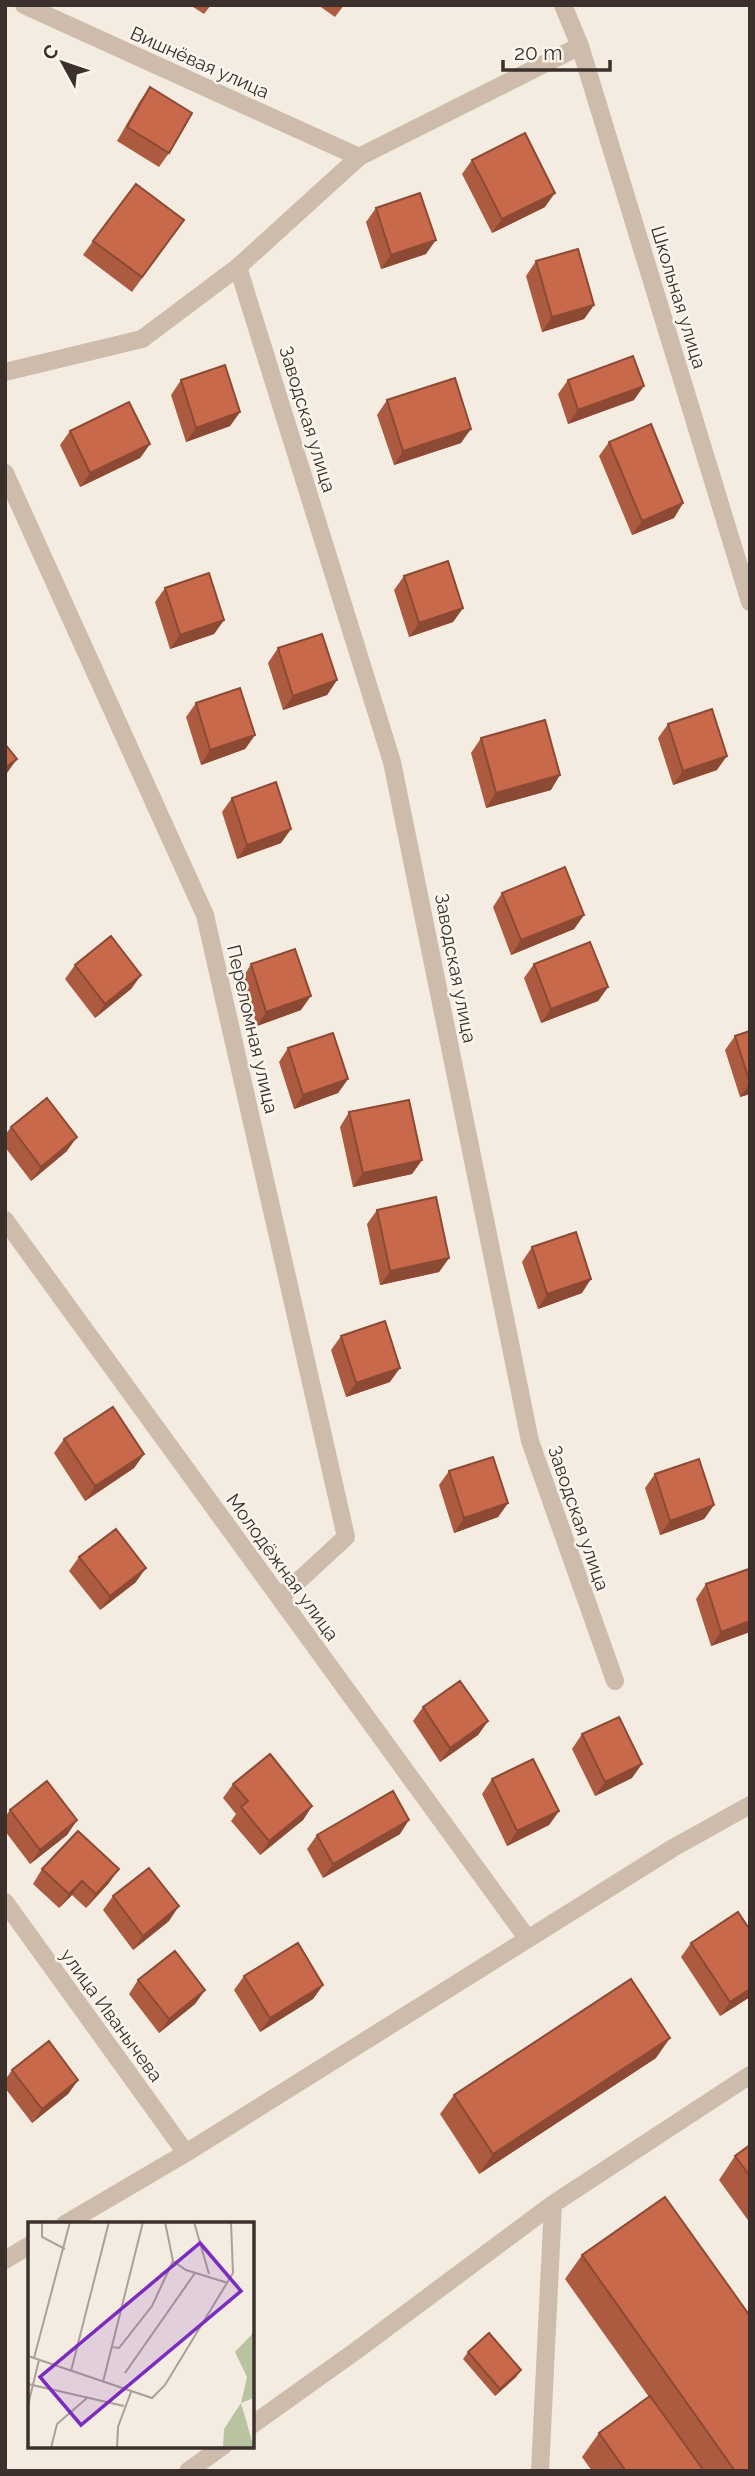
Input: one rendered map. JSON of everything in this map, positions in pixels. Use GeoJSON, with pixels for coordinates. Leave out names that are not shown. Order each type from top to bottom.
{"type":"FeatureCollection","features":[{"type":"Feature","properties":{"kind":"street","name":"Вишнёвая улица"},"geometry":{"type":"LineString","coordinates":[[24,5],[359,158]]}},
{"type":"Feature","properties":{"kind":"street","name":"Школьная улица"},"geometry":{"type":"LineString","coordinates":[[563,5],[580,46],[750,602]]}},
{"type":"Feature","properties":{"kind":"street"},"geometry":{"type":"LineString","coordinates":[[5,372],[142,339],[238,267],[359,158],[580,46]]}},
{"type":"Feature","properties":{"kind":"street","name":"Заводская улица"},"geometry":{"type":"LineString","coordinates":[[238,267],[392,762],[530,1441],[615,1681]]}},
{"type":"Feature","properties":{"kind":"street","name":"Переломная улица"},"geometry":{"type":"LineString","coordinates":[[5,473],[205,915],[346,1537],[280,1598]]}},
{"type":"Feature","properties":{"kind":"street","name":"Молодёжная улица"},"geometry":{"type":"LineString","coordinates":[[5,1220],[527,1938]]}},
{"type":"Feature","properties":{"kind":"street"},"geometry":{"type":"LineString","coordinates":[[68,2222],[186,2153],[673,1848],[750,1805]]}},
{"type":"Feature","properties":{"kind":"street","name":"улица Иванычева"},"geometry":{"type":"LineString","coordinates":[[5,1902],[186,2153]]}},
{"type":"Feature","properties":{"kind":"street"},"geometry":{"type":"LineString","coordinates":[[254,2424],[553,2204],[750,2076]]}},
{"type":"Feature","properties":{"kind":"street"},"geometry":{"type":"LineString","coordinates":[[540,2471],[553,2204]]}},
{"type":"Feature","properties":{"kind":"street"},"geometry":{"type":"LineString","coordinates":[[5,2260],[28,2246]]}},
{"type":"Feature","properties":{"kind":"street"},"geometry":{"type":"LineString","coordinates":[[188,2471],[220,2448]]}},
{"type":"Feature","properties":{"kind":"building"},"geometry":{"type":"Polygon","coordinates":[[[150,87],[192,113],[169,153],[127,127],[150,87]]]}},
{"type":"Feature","properties":{"kind":"building"},"geometry":{"type":"Polygon","coordinates":[[[525,133],[555,193],[502,219],[472,160],[525,133]]]}},
{"type":"Feature","properties":{"kind":"building"},"geometry":{"type":"Polygon","coordinates":[[[136,184],[184,220],[142,277],[93,241],[136,184]]]}},
{"type":"Feature","properties":{"kind":"building"},"geometry":{"type":"Polygon","coordinates":[[[420,193],[436,240],[391,255],[376,208],[420,193]]]}},
{"type":"Feature","properties":{"kind":"building"},"geometry":{"type":"Polygon","coordinates":[[[578,249],[594,305],[552,317],[536,261],[578,249]]]}},
{"type":"Feature","properties":{"kind":"building"},"geometry":{"type":"Polygon","coordinates":[[[633,356],[644,386],[578,410],[568,380],[633,356]]]}},
{"type":"Feature","properties":{"kind":"building"},"geometry":{"type":"Polygon","coordinates":[[[225,365],[240,412],[196,428],[181,380],[225,365]]]}},
{"type":"Feature","properties":{"kind":"building"},"geometry":{"type":"Polygon","coordinates":[[[455,378],[471,429],[403,451],[387,400],[455,378]]]}},
{"type":"Feature","properties":{"kind":"building"},"geometry":{"type":"Polygon","coordinates":[[[129,402],[150,444],[90,473],[70,431],[129,402]]]}},
{"type":"Feature","properties":{"kind":"building"},"geometry":{"type":"Polygon","coordinates":[[[651,424],[683,503],[642,521],[609,442],[651,424]]]}},
{"type":"Feature","properties":{"kind":"building"},"geometry":{"type":"Polygon","coordinates":[[[448,561],[463,608],[419,623],[404,576],[448,561]]]}},
{"type":"Feature","properties":{"kind":"building"},"geometry":{"type":"Polygon","coordinates":[[[209,573],[224,620],[180,635],[165,588],[209,573]]]}},
{"type":"Feature","properties":{"kind":"building"},"geometry":{"type":"Polygon","coordinates":[[[322,634],[337,680],[293,696],[278,648],[322,634]]]}},
{"type":"Feature","properties":{"kind":"building"},"geometry":{"type":"Polygon","coordinates":[[[240,688],[255,735],[210,750],[196,703],[240,688]]]}},
{"type":"Feature","properties":{"kind":"building"},"geometry":{"type":"Polygon","coordinates":[[[712,709],[727,756],[683,771],[668,724],[712,709]]]}},
{"type":"Feature","properties":{"kind":"building"},"geometry":{"type":"Polygon","coordinates":[[[545,720],[560,775],[496,793],[481,738],[545,720]]]}},
{"type":"Feature","properties":{"kind":"building"},"geometry":{"type":"Polygon","coordinates":[[[5,744],[17,759],[5,768],[5,744]]]}},
{"type":"Feature","properties":{"kind":"building"},"geometry":{"type":"Polygon","coordinates":[[[276,782],[291,829],[247,845],[232,798],[276,782]]]}},
{"type":"Feature","properties":{"kind":"building"},"geometry":{"type":"Polygon","coordinates":[[[565,867],[584,915],[521,940],[502,893],[565,867]]]}},
{"type":"Feature","properties":{"kind":"building"},"geometry":{"type":"Polygon","coordinates":[[[111,936],[141,975],[105,1004],[75,965],[111,936]]]}},
{"type":"Feature","properties":{"kind":"building"},"geometry":{"type":"Polygon","coordinates":[[[590,942],[608,987],[551,1009],[534,964],[590,942]]]}},
{"type":"Feature","properties":{"kind":"building"},"geometry":{"type":"Polygon","coordinates":[[[295,949],[311,996],[266,1012],[251,964],[295,949]]]}},
{"type":"Feature","properties":{"kind":"building"},"geometry":{"type":"Polygon","coordinates":[[[750,1031],[750,1083],[735,1036],[750,1031]]]}},
{"type":"Feature","properties":{"kind":"building"},"geometry":{"type":"Polygon","coordinates":[[[333,1033],[348,1079],[303,1095],[288,1048],[333,1033]]]}},
{"type":"Feature","properties":{"kind":"building"},"geometry":{"type":"Polygon","coordinates":[[[47,1098],[77,1137],[41,1167],[11,1127],[47,1098]]]}},
{"type":"Feature","properties":{"kind":"building"},"geometry":{"type":"Polygon","coordinates":[[[409,1100],[422,1160],[363,1173],[349,1112],[409,1100]]]}},
{"type":"Feature","properties":{"kind":"building"},"geometry":{"type":"Polygon","coordinates":[[[436,1197],[449,1258],[390,1271],[377,1210],[436,1197]]]}},
{"type":"Feature","properties":{"kind":"building"},"geometry":{"type":"Polygon","coordinates":[[[576,1232],[591,1279],[547,1294],[532,1247],[576,1232]]]}},
{"type":"Feature","properties":{"kind":"building"},"geometry":{"type":"Polygon","coordinates":[[[385,1321],[400,1368],[356,1383],[341,1336],[385,1321]]]}},
{"type":"Feature","properties":{"kind":"building"},"geometry":{"type":"Polygon","coordinates":[[[113,1407],[144,1454],[95,1486],[64,1439],[113,1407]]]}},
{"type":"Feature","properties":{"kind":"building"},"geometry":{"type":"Polygon","coordinates":[[[493,1457],[508,1503],[464,1518],[449,1471],[493,1457]]]}},
{"type":"Feature","properties":{"kind":"building"},"geometry":{"type":"Polygon","coordinates":[[[699,1459],[714,1505],[670,1521],[655,1474],[699,1459]]]}},
{"type":"Feature","properties":{"kind":"building"},"geometry":{"type":"Polygon","coordinates":[[[116,1529],[146,1568],[110,1596],[79,1557],[116,1529]]]}},
{"type":"Feature","properties":{"kind":"building"},"geometry":{"type":"Polygon","coordinates":[[[749,1569],[750,1621],[721,1632],[706,1584],[749,1569]]]}},
{"type":"Feature","properties":{"kind":"building"},"geometry":{"type":"Polygon","coordinates":[[[460,1681],[488,1721],[450,1748],[423,1707],[460,1681]]]}},
{"type":"Feature","properties":{"kind":"building"},"geometry":{"type":"Polygon","coordinates":[[[619,1717],[642,1764],[605,1782],[582,1734],[619,1717]]]}},
{"type":"Feature","properties":{"kind":"building"},"geometry":{"type":"Polygon","coordinates":[[[270,1754],[312,1806],[269,1841],[241,1807],[248,1801],[233,1784],[270,1754]]]}},
{"type":"Feature","properties":{"kind":"building"},"geometry":{"type":"Polygon","coordinates":[[[533,1759],[559,1811],[517,1831],[492,1779],[533,1759]]]}},
{"type":"Feature","properties":{"kind":"building"},"geometry":{"type":"Polygon","coordinates":[[[47,1781],[77,1820],[40,1850],[10,1810],[47,1781]]]}},
{"type":"Feature","properties":{"kind":"building"},"geometry":{"type":"Polygon","coordinates":[[[393,1791],[409,1820],[333,1864],[317,1835],[393,1791]]]}},
{"type":"Feature","properties":{"kind":"building"},"geometry":{"type":"Polygon","coordinates":[[[78,1831],[119,1869],[96,1894],[82,1881],[69,1894],[42,1869],[78,1831]]]}},
{"type":"Feature","properties":{"kind":"building"},"geometry":{"type":"Polygon","coordinates":[[[149,1868],[179,1906],[143,1936],[113,1896],[149,1868]]]}},
{"type":"Feature","properties":{"kind":"building"},"geometry":{"type":"Polygon","coordinates":[[[738,1912],[750,1930],[750,1989],[730,2002],[691,1943],[738,1912]]]}},
{"type":"Feature","properties":{"kind":"building"},"geometry":{"type":"Polygon","coordinates":[[[298,1943],[323,1985],[270,2018],[244,1976],[298,1943]]]}},
{"type":"Feature","properties":{"kind":"building"},"geometry":{"type":"Polygon","coordinates":[[[175,1951],[205,1990],[169,2019],[138,1980],[175,1951]]]}},
{"type":"Feature","properties":{"kind":"building"},"geometry":{"type":"Polygon","coordinates":[[[631,1979],[670,2038],[493,2154],[454,2095],[631,1979]]]}},
{"type":"Feature","properties":{"kind":"building"},"geometry":{"type":"Polygon","coordinates":[[[49,2041],[78,2080],[42,2109],[12,2070],[49,2041]]]}},
{"type":"Feature","properties":{"kind":"building"},"geometry":{"type":"Polygon","coordinates":[[[750,2145],[750,2176],[735,2156],[750,2145]]]}},
{"type":"Feature","properties":{"kind":"building"},"geometry":{"type":"Polygon","coordinates":[[[665,2197],[750,2316],[750,2471],[735,2471],[582,2255],[665,2197]]]}},
{"type":"Feature","properties":{"kind":"building"},"geometry":{"type":"Polygon","coordinates":[[[489,2333],[521,2370],[500,2389],[468,2352],[489,2333]]]}},
{"type":"Feature","properties":{"kind":"building"},"geometry":{"type":"Polygon","coordinates":[[[650,2396],[704,2471],[626,2471],[599,2433],[650,2396]]]}}]}
